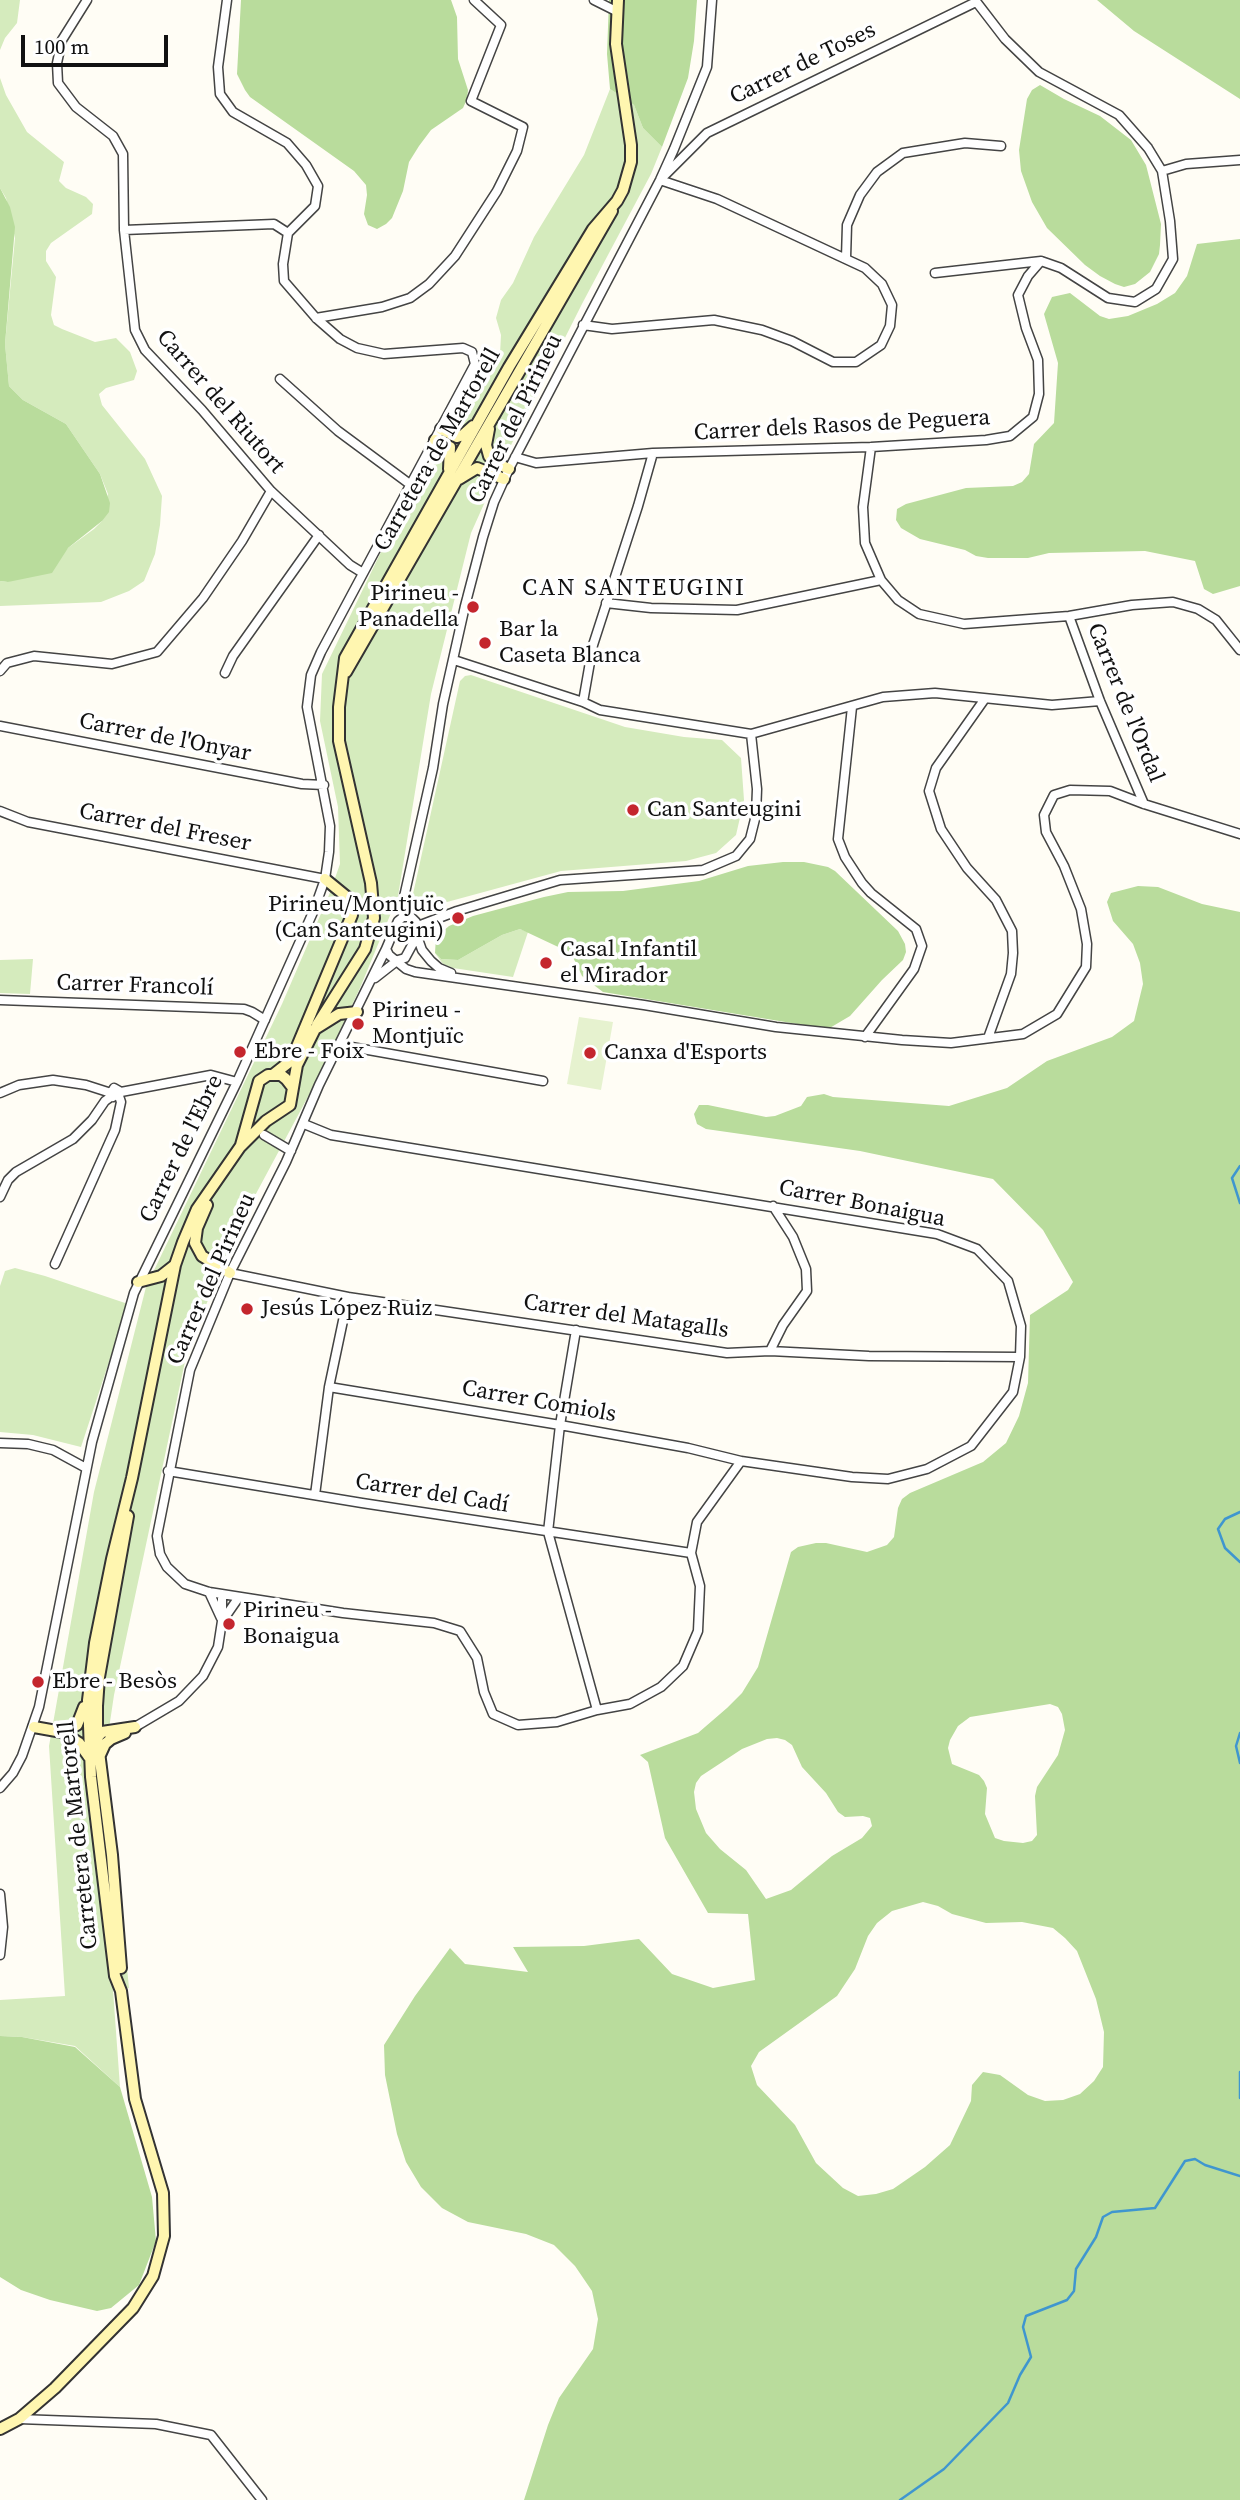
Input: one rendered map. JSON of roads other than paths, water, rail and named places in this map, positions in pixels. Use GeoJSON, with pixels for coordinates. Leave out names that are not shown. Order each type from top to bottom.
{"type":"FeatureCollection","features":[{"type":"Feature","properties":{"kind":"main road","name":"Carretera de Martorell"},"geometry":{"type":"LineString","coordinates":[[274,1074],[288,1063],[315,1029],[365,948],[374,918],[371,883],[339,741],[339,707],[345,658],[448,474],[486,420],[561,279],[593,229],[617,201],[627,179],[632,145],[617,53],[617,6]]}},
{"type":"Feature","properties":{"kind":"main road"},"geometry":{"type":"LineString","coordinates":[[448,474],[454,442],[486,420]]}},
{"type":"Feature","properties":{"kind":"main road"},"geometry":{"type":"LineString","coordinates":[[486,420],[487,453],[507,474]]}},
{"type":"Feature","properties":{"kind":"main road"},"geometry":{"type":"LineString","coordinates":[[343,678],[453,486],[486,420]]}},
{"type":"Feature","properties":{"kind":"main road"},"geometry":{"type":"LineString","coordinates":[[438,435],[464,448],[465,457],[445,491],[440,508]]}},
{"type":"Feature","properties":{"kind":"main road"},"geometry":{"type":"LineString","coordinates":[[453,486],[464,475],[477,468],[507,474]]}},
{"type":"Feature","properties":{"kind":"main road"},"geometry":{"type":"LineString","coordinates":[[295,1054],[352,915],[348,897],[325,879]]}},
{"type":"Feature","properties":{"kind":"main road"},"geometry":{"type":"LineString","coordinates":[[240,1147],[266,1121],[290,1105],[294,1095],[297,1065],[315,1029],[339,1014],[357,1012]]}},
{"type":"Feature","properties":{"kind":"main road"},"geometry":{"type":"LineString","coordinates":[[240,1147],[259,1081],[274,1074],[286,1079],[293,1088]]}},
{"type":"Feature","properties":{"kind":"main road"},"geometry":{"type":"LineString","coordinates":[[254,1097],[264,1112],[279,1113]]}},
{"type":"Feature","properties":{"kind":"main road","name":"Carretera de Martorell"},"geometry":{"type":"LineString","coordinates":[[0,2429],[19,2419],[55,2388],[133,2308],[153,2276],[162,2249],[165,2211],[163,2193],[135,2099],[121,1991],[115,1976],[91,1777],[95,1757],[88,1695],[114,1548],[132,1478],[176,1265],[192,1218],[240,1147]]}},
{"type":"Feature","properties":{"kind":"main road"},"geometry":{"type":"LineString","coordinates":[[216,1184],[197,1228],[195,1240],[202,1256],[230,1273]]}},
{"type":"Feature","properties":{"kind":"main road"},"geometry":{"type":"LineString","coordinates":[[138,1282],[161,1276],[176,1265]]}},
{"type":"Feature","properties":{"kind":"main road"},"geometry":{"type":"LineString","coordinates":[[121,1991],[117,1907],[95,1757],[100,1677],[132,1478]]}},
{"type":"Feature","properties":{"kind":"main road"},"geometry":{"type":"LineString","coordinates":[[62,1732],[79,1721],[88,1695]]}},
{"type":"Feature","properties":{"kind":"main road"},"geometry":{"type":"LineString","coordinates":[[88,1695],[90,1718],[97,1736],[93,1744],[94,1765],[91,1777]]}},
{"type":"Feature","properties":{"kind":"main road"},"geometry":{"type":"LineString","coordinates":[[97,1711],[113,1734]]}},
{"type":"Feature","properties":{"kind":"main road"},"geometry":{"type":"LineString","coordinates":[[34,1727],[62,1732],[95,1757]]}},
{"type":"Feature","properties":{"kind":"main road"},"geometry":{"type":"LineString","coordinates":[[97,1736],[123,1734],[135,1727]]}},
{"type":"Feature","properties":{"kind":"main road"},"geometry":{"type":"LineString","coordinates":[[95,1757],[113,1734]]}},
{"type":"Feature","properties":{"kind":"street","name":"Carrer del Riutort"},"geometry":{"type":"LineString","coordinates":[[87,0],[62,40],[57,63],[58,83],[76,107],[113,136],[123,154],[124,230],[135,330],[145,350],[202,410],[271,491],[350,565],[363,573]]}},
{"type":"Feature","properties":{"kind":"street"},"geometry":{"type":"LineString","coordinates":[[227,0],[218,66],[220,94],[233,112],[287,143],[306,165],[318,186],[315,206],[288,233],[283,264],[284,281],[316,318],[383,307],[410,298],[429,284],[455,256],[497,191],[517,151],[523,127],[471,102],[501,25],[474,0]]}},
{"type":"Feature","properties":{"kind":"street"},"geometry":{"type":"LineString","coordinates":[[593,0],[617,6]]}},
{"type":"Feature","properties":{"kind":"street","name":"Carrer del Pirineu"},"geometry":{"type":"LineString","coordinates":[[209,1592],[185,1584],[167,1567],[160,1554],[157,1536],[190,1370],[230,1273],[304,1124],[319,1085],[371,984],[398,920],[403,916],[404,897],[433,768],[443,705],[483,537],[515,457],[660,180],[707,67],[712,0]]}},
{"type":"Feature","properties":{"kind":"street"},"geometry":{"type":"LineString","coordinates":[[935,273],[1041,261],[1060,268],[1108,298],[1135,302],[1156,289],[1173,259],[1162,171],[1148,148],[1119,115],[1039,72],[1005,39],[976,1]]}},
{"type":"Feature","properties":{"kind":"street","name":"Carrer de Toses"},"geometry":{"type":"LineString","coordinates":[[660,180],[707,133],[976,1]]}},
{"type":"Feature","properties":{"kind":"street"},"geometry":{"type":"LineString","coordinates":[[846,258],[847,225],[860,195],[877,172],[903,153],[965,143],[1000,146]]}},
{"type":"Feature","properties":{"kind":"street"},"geometry":{"type":"LineString","coordinates":[[1162,171],[1186,164],[1240,160]]}},
{"type":"Feature","properties":{"kind":"street"},"geometry":{"type":"LineString","coordinates":[[583,325],[612,330],[714,320],[762,330],[792,341],[833,362],[856,362],[881,345],[890,326],[892,305],[882,284],[865,268],[717,199],[660,180]]}},
{"type":"Feature","properties":{"kind":"street"},"geometry":{"type":"LineString","coordinates":[[124,230],[274,224],[288,233]]}},
{"type":"Feature","properties":{"kind":"street","name":"Carrer dels Rasos de Peguera"},"geometry":{"type":"LineString","coordinates":[[515,457],[536,463],[653,453],[871,447],[1010,436],[1033,417],[1039,394],[1038,360],[1018,295],[1028,275],[1041,261]]}},
{"type":"Feature","properties":{"kind":"street","name":"Carrer de l'Ebre"},"geometry":{"type":"LineString","coordinates":[[0,1788],[13,1773],[34,1727],[45,1683],[86,1468],[101,1406],[138,1282],[237,1082],[314,910],[325,879],[330,826],[307,707],[309,686],[321,652],[438,435],[475,360],[472,352],[457,348],[392,354],[367,351],[340,339],[316,318]]}},
{"type":"Feature","properties":{"kind":"street"},"geometry":{"type":"LineString","coordinates":[[280,379],[338,431],[411,485]]}},
{"type":"Feature","properties":{"kind":"street"},"geometry":{"type":"LineString","coordinates":[[871,447],[863,507],[865,543],[881,580],[898,600],[919,614],[964,624],[1069,617],[1132,605],[1173,602],[1198,609],[1216,620],[1240,650]]}},
{"type":"Feature","properties":{"kind":"street"},"geometry":{"type":"LineString","coordinates":[[583,702],[593,645],[653,453]]}},
{"type":"Feature","properties":{"kind":"street"},"geometry":{"type":"LineString","coordinates":[[0,671],[7,663],[34,656],[112,664],[157,652],[203,598],[242,541],[271,491]]}},
{"type":"Feature","properties":{"kind":"street"},"geometry":{"type":"LineString","coordinates":[[225,673],[259,619],[319,535]]}},
{"type":"Feature","properties":{"kind":"street"},"geometry":{"type":"LineString","coordinates":[[606,603],[651,608],[737,610],[881,580]]}},
{"type":"Feature","properties":{"kind":"street","name":"Carrer de l'Ordal"},"geometry":{"type":"LineString","coordinates":[[1069,617],[1100,701],[1144,804]]}},
{"type":"Feature","properties":{"kind":"street"},"geometry":{"type":"LineString","coordinates":[[454,660],[600,709],[751,734],[883,697],[934,693],[1052,705],[1100,701]]}},
{"type":"Feature","properties":{"kind":"street"},"geometry":{"type":"LineString","coordinates":[[984,699],[936,768],[929,791],[941,829],[967,868],[996,900],[1012,931],[1011,974],[988,1038]]}},
{"type":"Feature","properties":{"kind":"street"},"geometry":{"type":"LineString","coordinates":[[852,707],[838,839],[845,857],[862,883],[916,929],[922,946],[914,969],[865,1037]]}},
{"type":"Feature","properties":{"kind":"street","name":"Carrer de l'Onyar"},"geometry":{"type":"LineString","coordinates":[[0,726],[302,784],[324,785]]}},
{"type":"Feature","properties":{"kind":"street"},"geometry":{"type":"LineString","coordinates":[[418,926],[457,911],[560,880],[703,870],[736,856],[750,839],[756,814],[756,779],[751,734]]}},
{"type":"Feature","properties":{"kind":"street"},"geometry":{"type":"LineString","coordinates":[[386,949],[390,958],[398,960],[410,971],[776,1027],[951,1043],[1023,1034],[1057,1014],[1086,967],[1087,944],[1081,909],[1064,866],[1046,832],[1044,815],[1054,796],[1070,790],[1110,791],[1240,834]]}},
{"type":"Feature","properties":{"kind":"street","name":"Carrer del Freser"},"geometry":{"type":"LineString","coordinates":[[0,811],[28,822],[325,879]]}},
{"type":"Feature","properties":{"kind":"street"},"geometry":{"type":"LineString","coordinates":[[403,916],[411,917],[418,926],[417,936],[422,950],[431,961],[439,968],[460,977]]}},
{"type":"Feature","properties":{"kind":"street","name":"Carrer del Pirineu"},"geometry":{"type":"LineString","coordinates":[[371,984],[379,974],[405,958],[417,936]]}},
{"type":"Feature","properties":{"kind":"street","name":"Carrer Francolí"},"geometry":{"type":"LineString","coordinates":[[0,1000],[233,1008],[252,1012],[265,1020]]}},
{"type":"Feature","properties":{"kind":"street"},"geometry":{"type":"LineString","coordinates":[[340,1045],[543,1081]]}},
{"type":"Feature","properties":{"kind":"street"},"geometry":{"type":"LineString","coordinates":[[0,1197],[8,1180],[16,1172],[73,1139],[92,1120],[105,1101],[116,1094],[211,1075],[237,1082]]}},
{"type":"Feature","properties":{"kind":"street"},"geometry":{"type":"LineString","coordinates":[[0,1093],[19,1085],[53,1080],[75,1082],[116,1094],[121,1102],[115,1129],[55,1264]]}},
{"type":"Feature","properties":{"kind":"street","name":"Carrer Bonaigua"},"geometry":{"type":"LineString","coordinates":[[304,1124],[331,1135],[937,1234],[976,1249],[1008,1281],[1021,1326],[1020,1357],[1013,1392],[971,1446],[927,1469],[888,1479],[852,1477],[741,1461]]}},
{"type":"Feature","properties":{"kind":"street"},"geometry":{"type":"LineString","coordinates":[[264,1135],[291,1151]]}},
{"type":"Feature","properties":{"kind":"street"},"geometry":{"type":"LineString","coordinates":[[770,1351],[783,1325],[807,1291],[806,1269],[793,1237],[774,1206]]}},
{"type":"Feature","properties":{"kind":"street","name":"Carrer del Matagalls"},"geometry":{"type":"LineString","coordinates":[[230,1273],[348,1297],[727,1353],[770,1351],[869,1356],[1020,1357]]}},
{"type":"Feature","properties":{"kind":"street"},"geometry":{"type":"LineString","coordinates":[[315,1495],[329,1387],[348,1297]]}},
{"type":"Feature","properties":{"kind":"street"},"geometry":{"type":"LineString","coordinates":[[576,1330],[560,1425],[548,1532],[597,1710]]}},
{"type":"Feature","properties":{"kind":"street","name":"Carrer Comiols"},"geometry":{"type":"LineString","coordinates":[[329,1387],[560,1425],[688,1448],[741,1461]]}},
{"type":"Feature","properties":{"kind":"street"},"geometry":{"type":"LineString","coordinates":[[0,1443],[28,1444],[53,1450],[86,1468]]}},
{"type":"Feature","properties":{"kind":"street"},"geometry":{"type":"LineString","coordinates":[[209,1592],[343,1614],[434,1623],[460,1631],[477,1658],[484,1692],[493,1714],[518,1725],[557,1722],[630,1704],[661,1687],[683,1667],[698,1631],[700,1586],[691,1553],[697,1522],[741,1461]]}},
{"type":"Feature","properties":{"kind":"street","name":"Carrer del Cadí"},"geometry":{"type":"LineString","coordinates":[[169,1471],[691,1553]]}},
{"type":"Feature","properties":{"kind":"street"},"geometry":{"type":"LineString","coordinates":[[209,1592],[222,1621]]}},
{"type":"Feature","properties":{"kind":"street"},"geometry":{"type":"LineString","coordinates":[[135,1727],[179,1701],[203,1676],[218,1647],[222,1595]]}},
{"type":"Feature","properties":{"kind":"street"},"geometry":{"type":"LineString","coordinates":[[222,1621],[239,1597]]}},
{"type":"Feature","properties":{"kind":"street"},"geometry":{"type":"LineString","coordinates":[[0,1894],[3,1927],[0,1955]]}},
{"type":"Feature","properties":{"kind":"street"},"geometry":{"type":"LineString","coordinates":[[19,2419],[145,2423],[211,2435],[262,2500]]}},
{"type":"Feature","properties":{"kind":"waterway"},"geometry":{"type":"LineString","coordinates":[[1240,1166],[1232,1178],[1240,1203]]}},
{"type":"Feature","properties":{"kind":"waterway"},"geometry":{"type":"LineString","coordinates":[[1240,1512],[1225,1519],[1218,1529],[1225,1548],[1240,1562]]}},
{"type":"Feature","properties":{"kind":"waterway"},"geometry":{"type":"LineString","coordinates":[[1240,1733],[1236,1746],[1240,1763]]}},
{"type":"Feature","properties":{"kind":"waterway"},"geometry":{"type":"LineString","coordinates":[[1240,2072],[1240,2098]]}},
{"type":"Feature","properties":{"kind":"waterway"},"geometry":{"type":"LineString","coordinates":[[900,2500],[944,2469],[1008,2403],[1031,2357],[1023,2327],[1026,2316],[1067,2300],[1074,2291],[1076,2269],[1096,2237],[1103,2217],[1112,2212],[1155,2208],[1185,2161],[1195,2159],[1240,2176]]}},
{"type":"Feature","properties":{"kind":"place","name":"Pirineu - Panadella"},"geometry":{"type":"Point","coordinates":[473,607]}},
{"type":"Feature","properties":{"kind":"place","name":"Bar la Caseta Blanca"},"geometry":{"type":"Point","coordinates":[485,643]}},
{"type":"Feature","properties":{"kind":"place","name":"Can Santeugini"},"geometry":{"type":"Point","coordinates":[633,810]}},
{"type":"Feature","properties":{"kind":"place","name":"Pirineu/Montjuïc (Can Santeugini)"},"geometry":{"type":"Point","coordinates":[458,918]}},
{"type":"Feature","properties":{"kind":"place","name":"Casal Infantil el Mirador"},"geometry":{"type":"Point","coordinates":[546,963]}},
{"type":"Feature","properties":{"kind":"place","name":"Pirineu - Montjuïc"},"geometry":{"type":"Point","coordinates":[358,1024]}},
{"type":"Feature","properties":{"kind":"place","name":"Ebre - Foix"},"geometry":{"type":"Point","coordinates":[240,1052]}},
{"type":"Feature","properties":{"kind":"place","name":"Canxa d'Esports"},"geometry":{"type":"Point","coordinates":[590,1053]}},
{"type":"Feature","properties":{"kind":"place","name":"Jesús López Ruiz"},"geometry":{"type":"Point","coordinates":[247,1309]}},
{"type":"Feature","properties":{"kind":"place","name":"Pirineu - Bonaigua"},"geometry":{"type":"Point","coordinates":[229,1624]}},
{"type":"Feature","properties":{"kind":"place","name":"Ebre - Besòs"},"geometry":{"type":"Point","coordinates":[38,1682]}},
{"type":"Feature","properties":{"kind":"district","name":"CAN SANTEUGINI"},"geometry":{"type":"Point","coordinates":[634,589]}}]}
